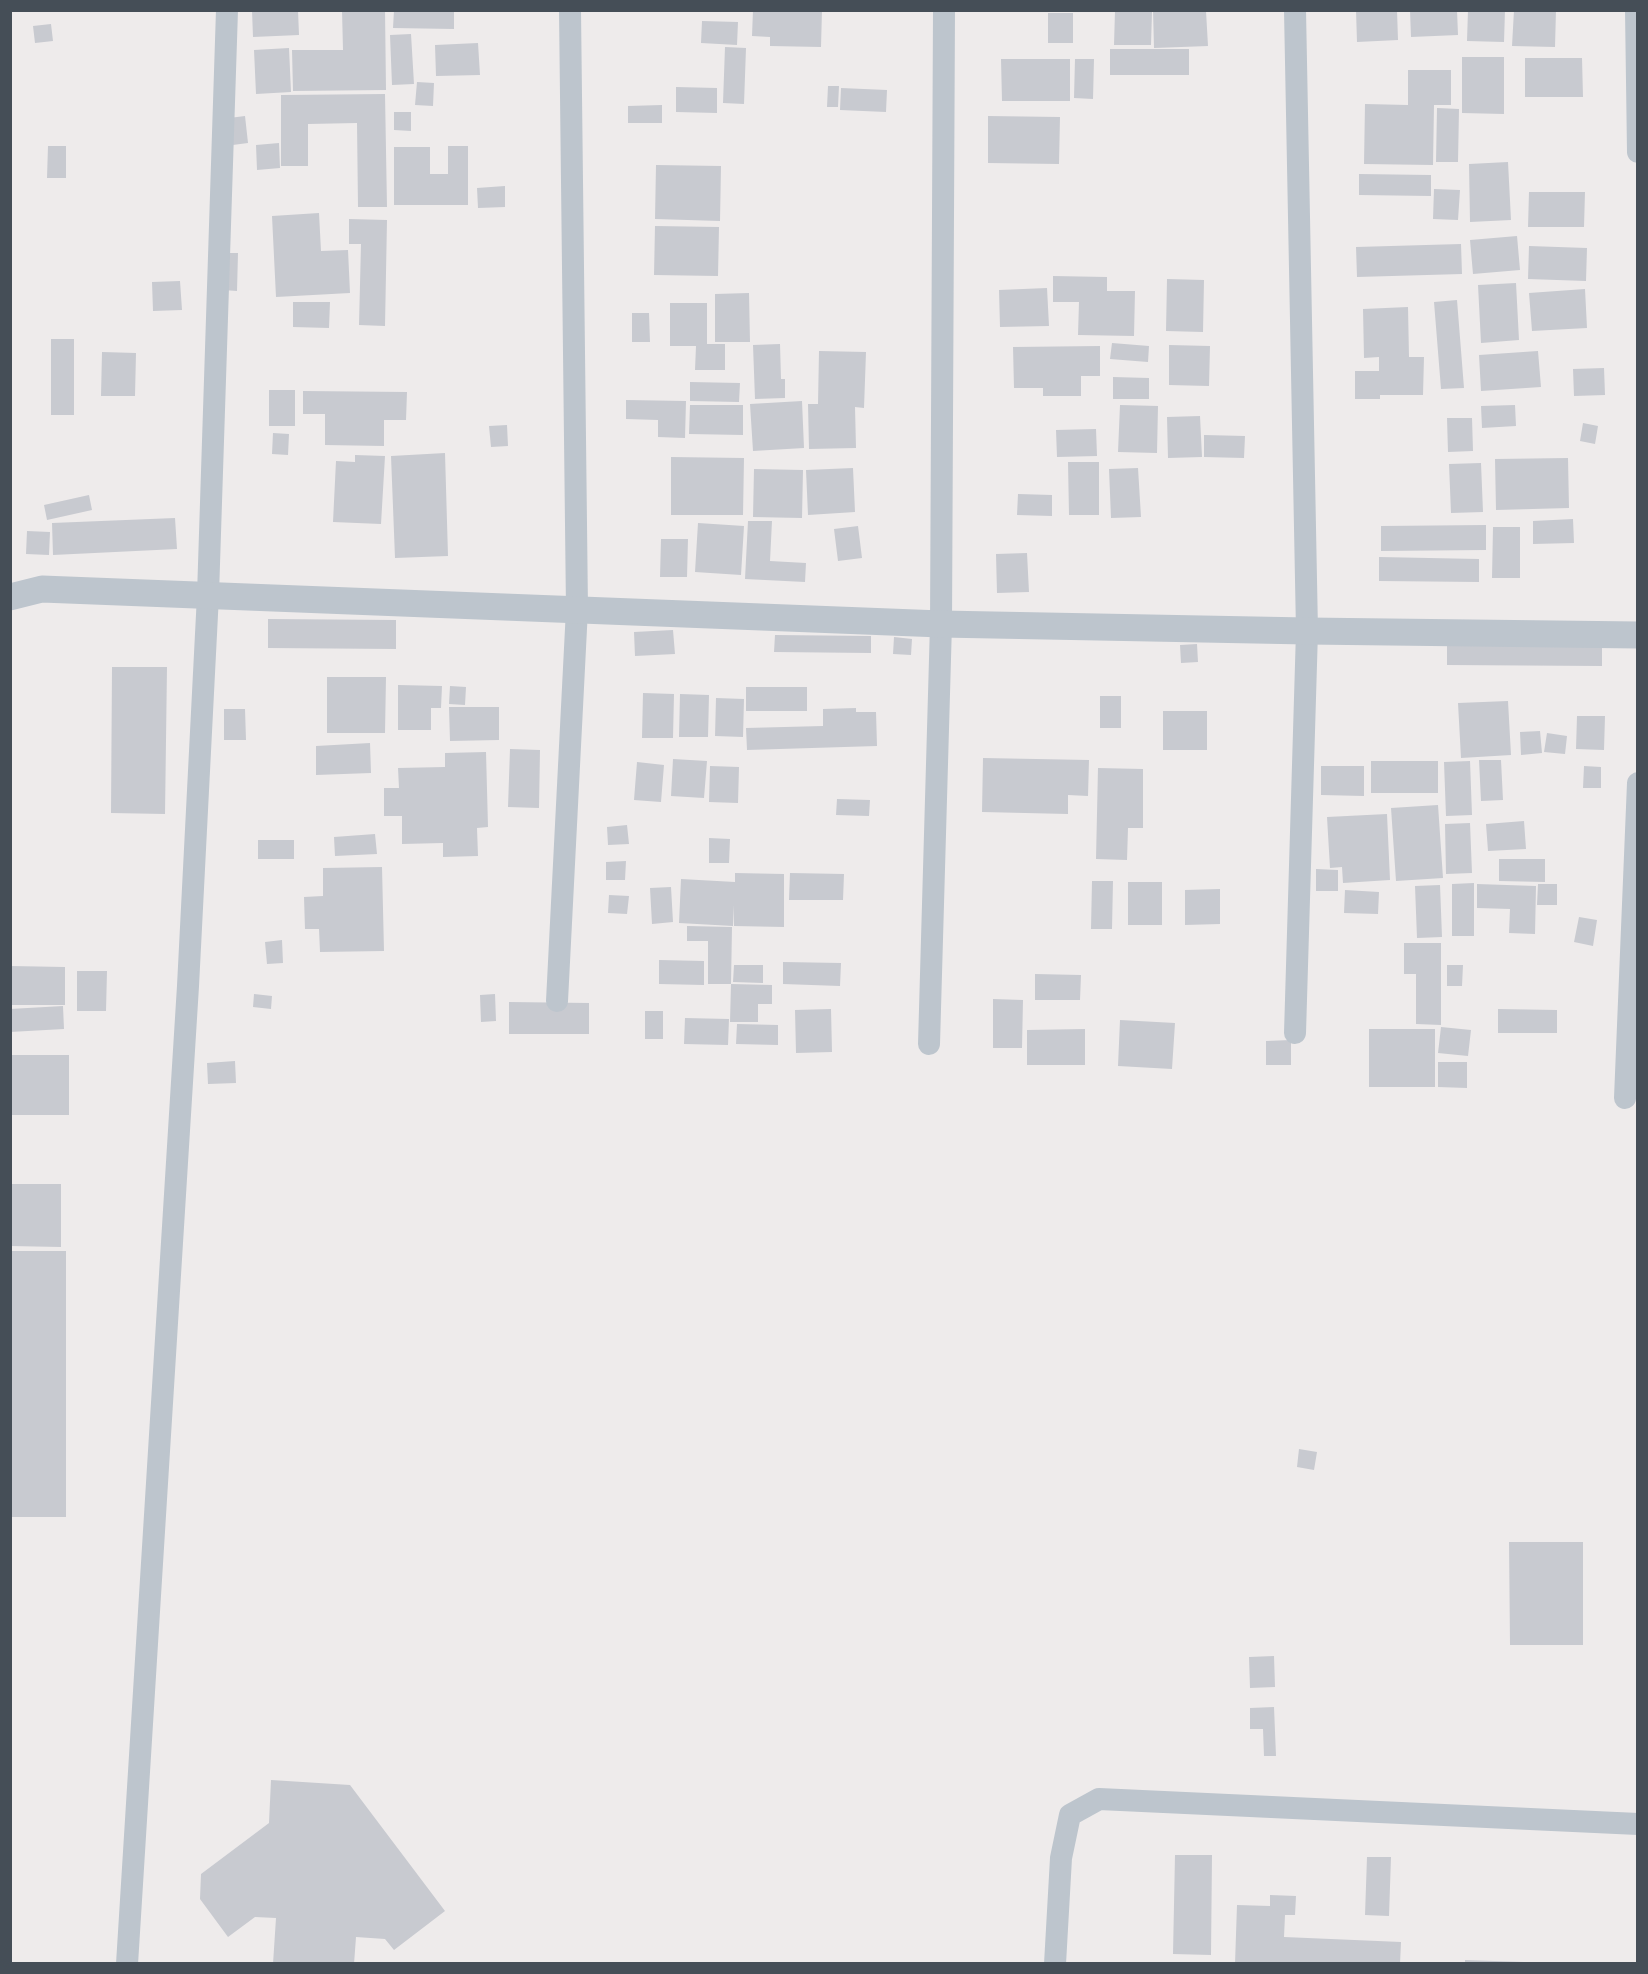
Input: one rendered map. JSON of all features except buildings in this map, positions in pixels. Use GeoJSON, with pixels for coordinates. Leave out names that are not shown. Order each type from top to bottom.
{"type":"FeatureCollection","features":[{"type":"Feature","properties":{"kind":"street"},"geometry":{"type":"LineString","coordinates":[[128,1964],[188,986],[208,595],[227,10]]}},
{"type":"Feature","properties":{"kind":"street"},"geometry":{"type":"LineString","coordinates":[[557,1001],[577,609],[570,10]]}},
{"type":"Feature","properties":{"kind":"street"},"geometry":{"type":"LineString","coordinates":[[929,1044],[942,624],[944,10]]}},
{"type":"Feature","properties":{"kind":"street"},"geometry":{"type":"LineString","coordinates":[[1295,10],[1308,631],[1295,1033]]}},
{"type":"Feature","properties":{"kind":"street"},"geometry":{"type":"LineString","coordinates":[[1636,10],[1638,152]]}},
{"type":"Feature","properties":{"kind":"street"},"geometry":{"type":"LineString","coordinates":[[10,575],[42,589]]}},
{"type":"Feature","properties":{"kind":"street"},"geometry":{"type":"LineString","coordinates":[[10,597],[42,589],[942,624],[1638,634]]}},
{"type":"Feature","properties":{"kind":"street"},"geometry":{"type":"LineString","coordinates":[[1625,1098],[1638,783]]}},
{"type":"Feature","properties":{"kind":"street"},"geometry":{"type":"LineString","coordinates":[[1055,1964],[1061,1858],[1070,1815],[1099,1799],[1638,1824]]}}]}
